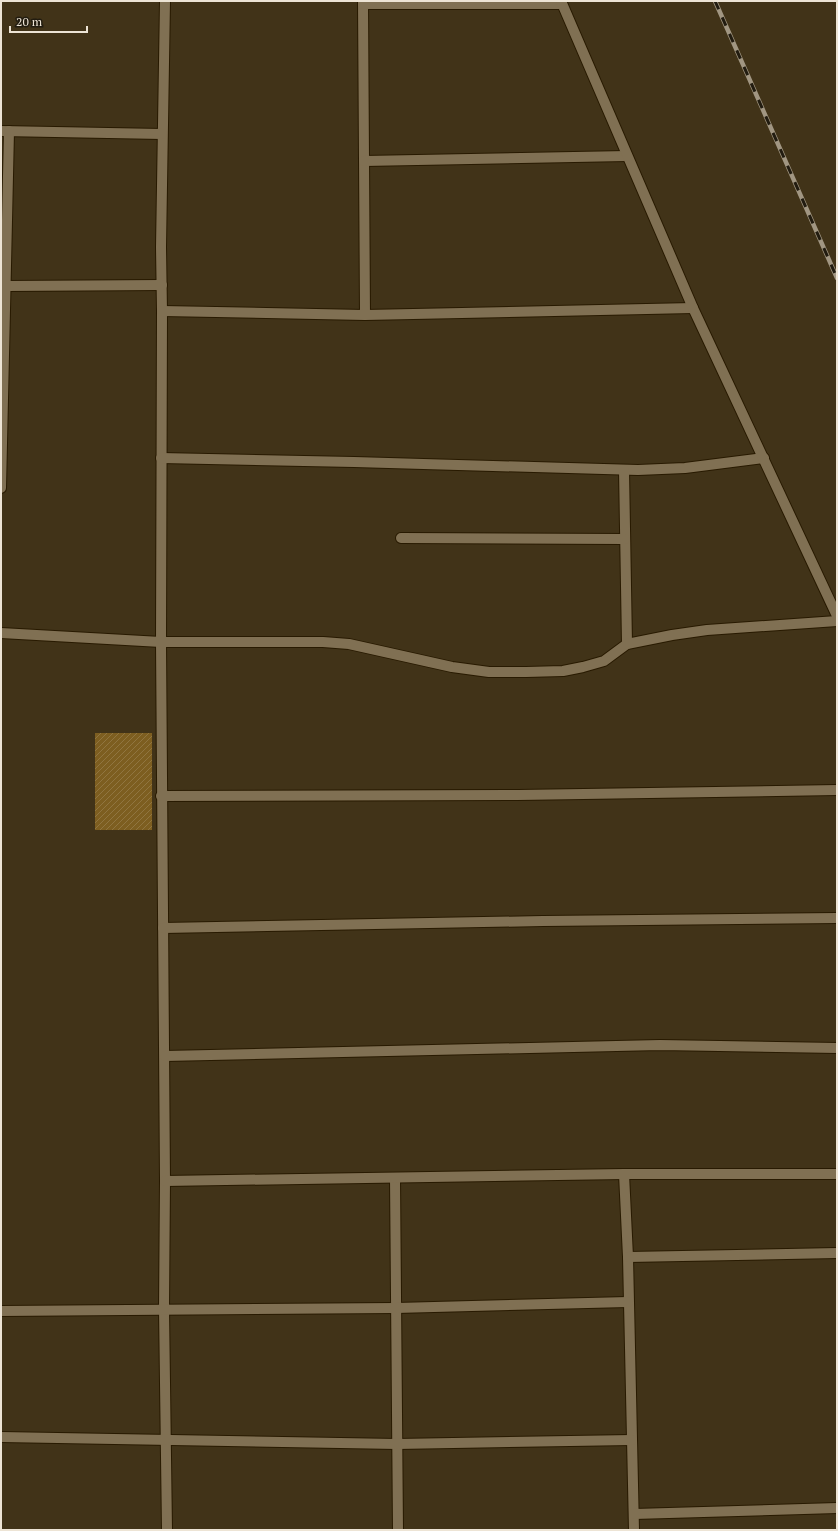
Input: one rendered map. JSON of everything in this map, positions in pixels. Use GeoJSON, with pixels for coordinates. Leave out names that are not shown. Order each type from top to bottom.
{"type":"FeatureCollection","features":[{"type":"Feature","properties":{"kind":"street"},"geometry":{"type":"LineString","coordinates":[[164,1],[161,247],[161,796],[167,1530]]}},
{"type":"Feature","properties":{"kind":"street"},"geometry":{"type":"LineString","coordinates":[[365,315],[363,2],[561,2],[693,308],[837,616]]}},
{"type":"Feature","properties":{"kind":"street"},"geometry":{"type":"LineString","coordinates":[[1,488],[6,286],[5,131],[162,134]]}},
{"type":"Feature","properties":{"kind":"street"},"geometry":{"type":"LineString","coordinates":[[364,161],[627,156]]}},
{"type":"Feature","properties":{"kind":"street"},"geometry":{"type":"LineString","coordinates":[[6,286],[162,285]]}},
{"type":"Feature","properties":{"kind":"street"},"geometry":{"type":"LineString","coordinates":[[162,311],[365,315],[693,308]]}},
{"type":"Feature","properties":{"kind":"street"},"geometry":{"type":"LineString","coordinates":[[161,458],[624,470],[685,468],[764,458]]}},
{"type":"Feature","properties":{"kind":"street"},"geometry":{"type":"LineString","coordinates":[[624,470],[627,644]]}},
{"type":"Feature","properties":{"kind":"street"},"geometry":{"type":"LineString","coordinates":[[401,538],[625,539]]}},
{"type":"Feature","properties":{"kind":"street"},"geometry":{"type":"LineString","coordinates":[[1,633],[161,642],[323,642],[349,644],[452,667],[489,672],[526,672],[563,671],[583,667],[604,661],[627,644],[707,630],[837,621]]}},
{"type":"Feature","properties":{"kind":"street"},"geometry":{"type":"LineString","coordinates":[[161,796],[510,795],[837,790]]}},
{"type":"Feature","properties":{"kind":"street"},"geometry":{"type":"LineString","coordinates":[[163,928],[543,921],[837,918]]}},
{"type":"Feature","properties":{"kind":"street"},"geometry":{"type":"LineString","coordinates":[[164,1056],[660,1045],[837,1048]]}},
{"type":"Feature","properties":{"kind":"street"},"geometry":{"type":"LineString","coordinates":[[165,1181],[624,1174],[837,1174]]}},
{"type":"Feature","properties":{"kind":"street"},"geometry":{"type":"LineString","coordinates":[[624,1174],[628,1257],[634,1530]]}},
{"type":"Feature","properties":{"kind":"street"},"geometry":{"type":"LineString","coordinates":[[395,1178],[398,1530]]}},
{"type":"Feature","properties":{"kind":"street"},"geometry":{"type":"LineString","coordinates":[[628,1257],[837,1253]]}},
{"type":"Feature","properties":{"kind":"street"},"geometry":{"type":"LineString","coordinates":[[1,1312],[164,1309],[396,1308],[628,1302]]}},
{"type":"Feature","properties":{"kind":"street"},"geometry":{"type":"LineString","coordinates":[[1,1437],[397,1444],[632,1440]]}},
{"type":"Feature","properties":{"kind":"street"},"geometry":{"type":"LineString","coordinates":[[634,1514],[837,1508]]}},
{"type":"Feature","properties":{"kind":"building"},"geometry":{"type":"Polygon","coordinates":[[[95,733],[152,733],[152,830],[95,830],[95,733]]]}},
{"type":"Feature","properties":{"kind":"railway"},"geometry":{"type":"LineString","coordinates":[[715,1],[837,278]]}}]}
